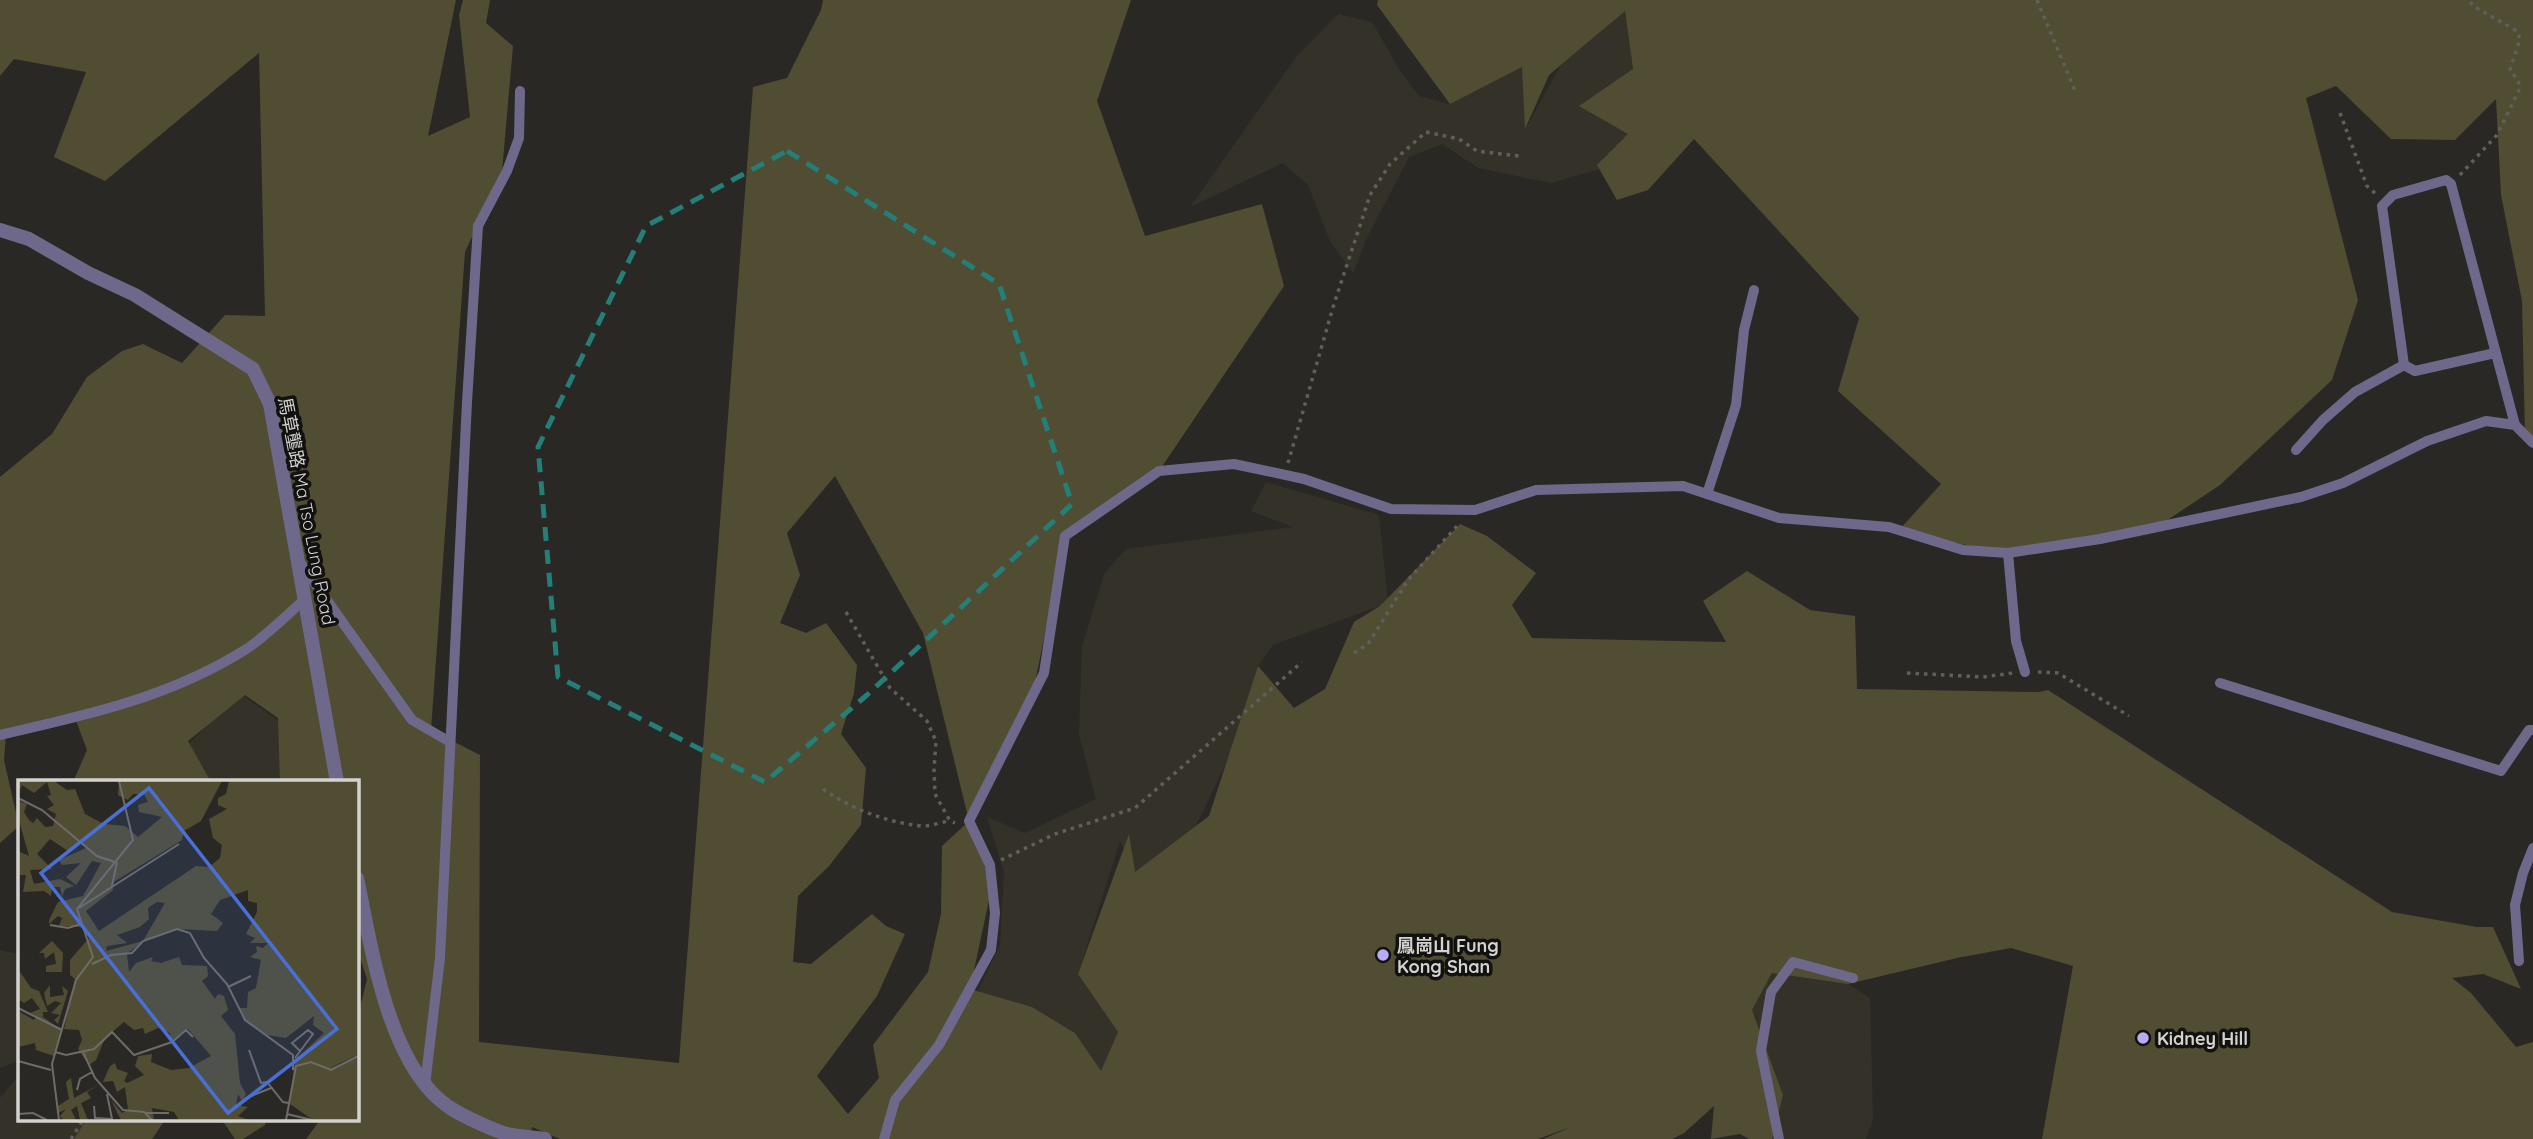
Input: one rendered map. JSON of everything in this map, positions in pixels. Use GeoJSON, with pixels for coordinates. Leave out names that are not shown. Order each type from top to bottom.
{"type":"FeatureCollection","features":[{"type":"Feature","properties":{"kind":"street","name":"馬草壟路 Ma Tso Lung Road"},"geometry":{"type":"LineString","coordinates":[[0,230],[29,239],[88,273],[135,295],[253,369],[270,404],[337,780]]}},
{"type":"Feature","properties":{"kind":"street"},"geometry":{"type":"LineString","coordinates":[[359,887],[379,982],[398,1040],[425,1085],[449,1107],[506,1134],[543,1139]]}},
{"type":"Feature","properties":{"kind":"lane"},"geometry":{"type":"LineString","coordinates":[[425,1085],[440,958],[478,226],[507,171],[519,138],[520,91]]}},
{"type":"Feature","properties":{"kind":"lane"},"geometry":{"type":"LineString","coordinates":[[2404,365],[2382,206],[2393,195],[2446,180],[2451,184],[2515,425],[2533,443]]}},
{"type":"Feature","properties":{"kind":"lane"},"geometry":{"type":"LineString","coordinates":[[1707,494],[1736,405],[1744,330],[1754,290]]}},
{"type":"Feature","properties":{"kind":"lane"},"geometry":{"type":"LineString","coordinates":[[2404,365],[2415,371],[2495,354]]}},
{"type":"Feature","properties":{"kind":"lane"},"geometry":{"type":"LineString","coordinates":[[2296,450],[2323,420],[2355,392],[2404,365]]}},
{"type":"Feature","properties":{"kind":"lane"},"geometry":{"type":"LineString","coordinates":[[884,1139],[895,1100],[939,1045],[991,950],[995,914],[990,865],[969,821],[1044,673],[1065,536],[1159,471],[1234,464],[1304,479],[1391,509],[1475,510],[1536,490],[1683,486],[1779,518],[1889,527],[1963,550],[2008,553],[2099,539],[2301,497],[2343,483],[2427,441],[2486,421],[2515,425]]}},
{"type":"Feature","properties":{"kind":"lane"},"geometry":{"type":"LineString","coordinates":[[2008,553],[2016,641],[2025,672]]}},
{"type":"Feature","properties":{"kind":"lane"},"geometry":{"type":"LineString","coordinates":[[298,559],[412,720],[450,742]]}},
{"type":"Feature","properties":{"kind":"lane"},"geometry":{"type":"LineString","coordinates":[[0,735],[94,713],[182,684],[249,647],[305,599]]}},
{"type":"Feature","properties":{"kind":"lane"},"geometry":{"type":"LineString","coordinates":[[2220,683],[2501,771],[2529,730],[2533,730]]}},
{"type":"Feature","properties":{"kind":"lane"},"geometry":{"type":"LineString","coordinates":[[2519,961],[2515,905],[2522,873],[2533,848]]}},
{"type":"Feature","properties":{"kind":"lane"},"geometry":{"type":"LineString","coordinates":[[1779,1139],[1762,1051],[1770,992],[1793,962],[1853,978]]}},
{"type":"Feature","properties":{"kind":"path"},"geometry":{"type":"LineString","coordinates":[[2037,0],[2077,93]]}},
{"type":"Feature","properties":{"kind":"path"},"geometry":{"type":"LineString","coordinates":[[2451,184],[2497,135],[2520,88],[2511,70],[2520,39],[2517,31],[2473,6],[2469,0]]}},
{"type":"Feature","properties":{"kind":"path"},"geometry":{"type":"LineString","coordinates":[[2340,113],[2367,186],[2385,202]]}},
{"type":"Feature","properties":{"kind":"path"},"geometry":{"type":"LineString","coordinates":[[1284,475],[1334,304],[1370,195],[1390,164],[1426,132],[1459,139],[1477,151],[1520,156]]}},
{"type":"Feature","properties":{"kind":"path"},"geometry":{"type":"LineString","coordinates":[[1354,653],[1368,644],[1416,572],[1444,539],[1475,510]]}},
{"type":"Feature","properties":{"kind":"path"},"geometry":{"type":"LineString","coordinates":[[846,612],[890,688],[927,721],[936,741],[935,794],[950,821]]}},
{"type":"Feature","properties":{"kind":"path"},"geometry":{"type":"LineString","coordinates":[[990,865],[1055,834],[1135,808],[1303,662]]}},
{"type":"Feature","properties":{"kind":"path"},"geometry":{"type":"LineString","coordinates":[[1907,673],[1983,677],[2025,672],[2058,673],[2129,716]]}},
{"type":"Feature","properties":{"kind":"path"},"geometry":{"type":"LineString","coordinates":[[823,789],[840,801],[886,819],[925,826],[950,821],[960,825],[969,821]]}},
{"type":"Feature","properties":{"kind":"path"},"geometry":{"type":"LineString","coordinates":[[71,1139],[82,1122]]}},
{"type":"Feature","properties":{"kind":"highlighted area"},"geometry":{"type":"Polygon","coordinates":[[[787,151],[999,284],[1072,504],[867,695],[765,782],[558,677],[538,447],[646,226],[787,151]]]}},
{"type":"Feature","properties":{"kind":"shaded area"},"geometry":{"type":"Polygon","coordinates":[[[0,0],[456,0],[428,136],[470,117],[459,15],[463,0],[490,0],[486,23],[513,46],[502,172],[465,252],[431,730],[480,755],[479,1042],[679,1063],[753,87],[787,78],[821,10],[823,0],[1131,0],[1097,101],[1145,236],[1262,204],[1284,286],[1159,471],[1065,536],[1032,697],[969,821],[992,886],[970,989],[1032,1007],[1075,1033],[1101,1071],[1118,1032],[1078,974],[1129,834],[1135,872],[1209,816],[1258,666],[1294,708],[1325,689],[1354,622],[1380,606],[1460,524],[1487,536],[1536,573],[1512,605],[1532,638],[1726,642],[1703,601],[1747,571],[1810,610],[1855,616],[1857,689],[2048,690],[2392,912],[2477,927],[2493,927],[2521,989],[2483,974],[2452,978],[2471,993],[2516,1047],[2533,1042],[2533,1139],[2042,1139],[2073,966],[2011,948],[1848,984],[1772,973],[1752,1010],[1783,1095],[1772,1139],[1749,1139],[1740,1134],[1711,1139],[1714,1106],[1684,1133],[1672,1139],[1543,1139],[1571,1127],[1538,1139],[560,1139],[532,1127],[530,1139],[306,1139],[319,1122],[359,1122],[359,1012],[367,979],[359,955],[359,780],[280,780],[278,718],[245,695],[188,741],[210,780],[74,780],[87,750],[75,718],[6,734],[4,760],[18,827],[0,843],[0,477],[52,434],[87,377],[122,351],[143,344],[182,363],[225,315],[265,316],[259,53],[105,181],[54,157],[86,72],[14,59],[0,76],[0,0]],[[835,476],[787,533],[800,575],[780,623],[806,633],[826,623],[857,665],[854,693],[841,734],[866,768],[861,825],[829,866],[798,896],[793,962],[811,964],[872,914],[886,926],[905,934],[877,996],[817,1076],[848,1114],[879,1078],[873,1045],[928,972],[941,914],[942,846],[969,821],[923,633],[835,476]]]}},
{"type":"Feature","properties":{"kind":"shaded area"},"geometry":{"type":"Polygon","coordinates":[[[1378,0],[2533,0],[2533,439],[2525,435],[2522,301],[2501,195],[2496,99],[2455,140],[2391,139],[2336,86],[2306,98],[2358,300],[2332,380],[2220,485],[2157,527],[1997,552],[1899,530],[1941,484],[1838,391],[1859,318],[1694,139],[1648,190],[1617,200],[1597,165],[1628,134],[1579,106],[1633,69],[1625,11],[1549,75],[1525,129],[1522,67],[1450,104],[1377,5],[1378,0]]]}},
{"type":"Feature","properties":{"kind":"shaded area"},"geometry":{"type":"Polygon","coordinates":[[[1625,10],[1633,69],[1628,134],[1607,167],[1551,183],[1478,168],[1442,144],[1409,157],[1367,238],[1353,273],[1330,241],[1308,185],[1283,163],[1190,207],[1297,56],[1338,14],[1372,22],[1399,69],[1419,96],[1449,104],[1523,60],[1526,128],[1560,66],[1625,10]]]}},
{"type":"Feature","properties":{"kind":"shaded area"},"geometry":{"type":"Polygon","coordinates":[[[1266,482],[1379,515],[1388,603],[1273,645],[1258,666],[1229,757],[1195,828],[1135,872],[1120,841],[1078,974],[1118,1032],[1101,1072],[1075,1033],[1032,1007],[975,997],[1000,945],[1004,872],[987,817],[1025,833],[1096,799],[1079,734],[1082,647],[1104,574],[1126,549],[1293,527],[1251,511],[1266,482]]]}},
{"type":"Feature","properties":{"kind":"shaded area"},"geometry":{"type":"Polygon","coordinates":[[[217,677],[283,724],[287,780],[205,780],[184,749],[206,726],[217,677]]]}},
{"type":"Feature","properties":{"kind":"shaded area"},"geometry":{"type":"Polygon","coordinates":[[[0,950],[18,954],[18,1060],[0,1068],[0,950]]]}},
{"type":"Feature","properties":{"kind":"shaded area"},"geometry":{"type":"Polygon","coordinates":[[[1827,970],[1870,998],[1873,1120],[1866,1139],[1772,1139],[1783,1095],[1752,1010],[1772,973],[1827,970]]]}},
{"type":"Feature","properties":{"kind":"shaded area"},"geometry":{"type":"Polygon","coordinates":[[[18,1076],[18,1122],[90,1122],[81,1139],[0,1139],[0,1098],[18,1076]]]}},
{"type":"Feature","properties":{"kind":"shaded area"},"geometry":{"type":"Polygon","coordinates":[[[85,1122],[164,1122],[152,1139],[74,1139],[85,1122]]]}},
{"type":"Feature","properties":{"kind":"shaded area"},"geometry":{"type":"Polygon","coordinates":[[[223,1122],[266,1122],[243,1139],[235,1139],[223,1122]]]}},
{"type":"Feature","properties":{"kind":"place","name":"鳳崗山 Fung Kong Shan"},"geometry":{"type":"Point","coordinates":[1383,955]}},
{"type":"Feature","properties":{"kind":"place","name":"Kidney Hill"},"geometry":{"type":"Point","coordinates":[2143,1038]}}]}
